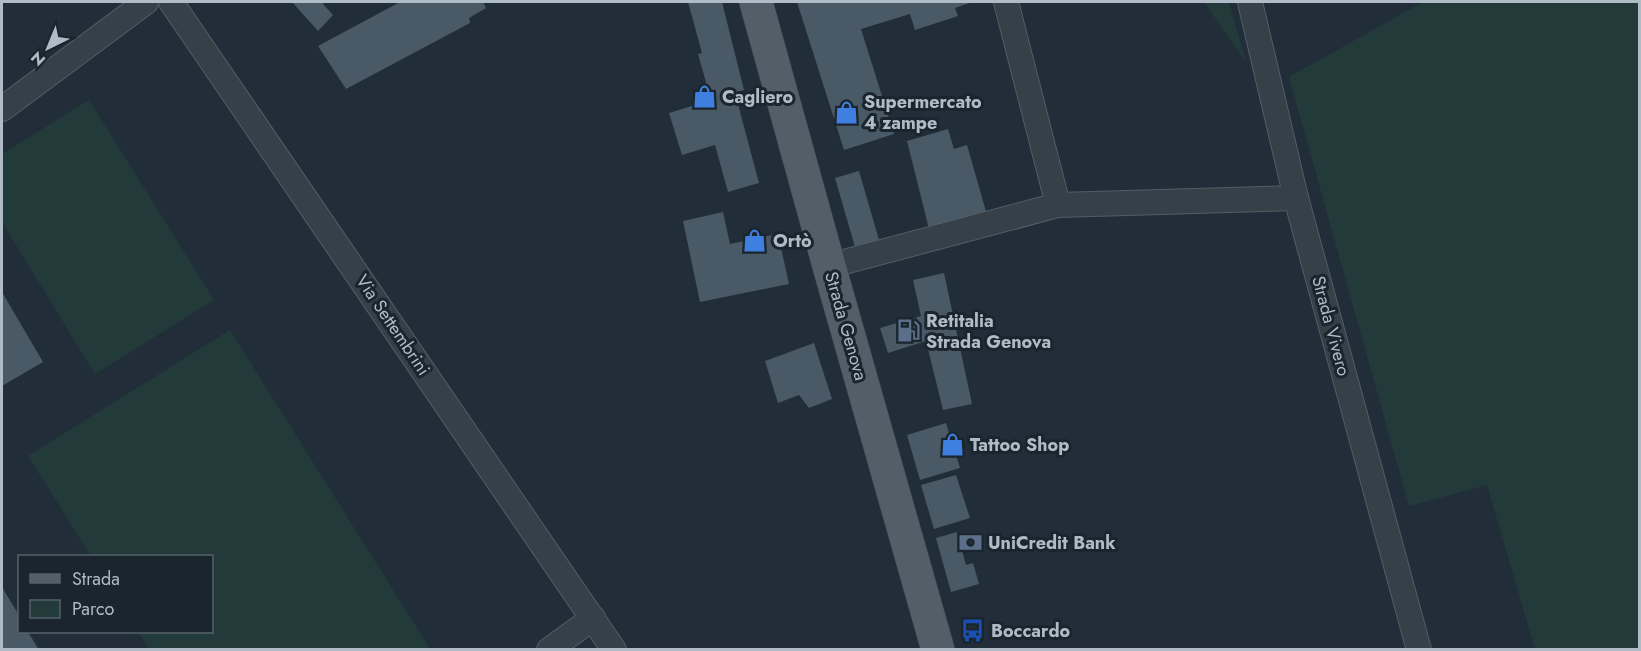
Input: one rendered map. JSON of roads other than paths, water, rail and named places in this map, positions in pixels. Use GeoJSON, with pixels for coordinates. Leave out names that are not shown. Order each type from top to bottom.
{"type":"FeatureCollection","features":[{"type":"Feature","properties":{"kind":"main road","name":"Strada Genova"},"geometry":{"type":"LineString","coordinates":[[756,2],[938,650]]}},
{"type":"Feature","properties":{"kind":"street"},"geometry":{"type":"LineString","coordinates":[[2,109],[146,2]]}},
{"type":"Feature","properties":{"kind":"street","name":"Via Settembrini"},"geometry":{"type":"LineString","coordinates":[[171,2],[614,650]]}},
{"type":"Feature","properties":{"kind":"street"},"geometry":{"type":"LineString","coordinates":[[1006,2],[1058,206]]}},
{"type":"Feature","properties":{"kind":"street","name":"Strada Vivero"},"geometry":{"type":"LineString","coordinates":[[1250,2],[1296,198],[1419,650]]}},
{"type":"Feature","properties":{"kind":"street"},"geometry":{"type":"LineString","coordinates":[[829,266],[1058,206],[1296,198]]}},
{"type":"Feature","properties":{"kind":"street"},"geometry":{"type":"LineString","coordinates":[[549,650],[593,618]]}},
{"type":"Feature","properties":{"kind":"place","name":"Cagliero"},"geometry":{"type":"Point","coordinates":[704,97]}},
{"type":"Feature","properties":{"kind":"place","name":"Supermercato 4 zampe"},"geometry":{"type":"Point","coordinates":[846,112]}},
{"type":"Feature","properties":{"kind":"place","name":"Ortò"},"geometry":{"type":"Point","coordinates":[755,241]}},
{"type":"Feature","properties":{"kind":"place","name":"Retitalia Strada Genova"},"geometry":{"type":"Point","coordinates":[908,331]}},
{"type":"Feature","properties":{"kind":"place","name":"Tattoo Shop"},"geometry":{"type":"Point","coordinates":[952,445]}},
{"type":"Feature","properties":{"kind":"place","name":"UniCredit Bank"},"geometry":{"type":"Point","coordinates":[970,543]}},
{"type":"Feature","properties":{"kind":"place","name":"Boccardo"},"geometry":{"type":"Point","coordinates":[973,631]}}]}
